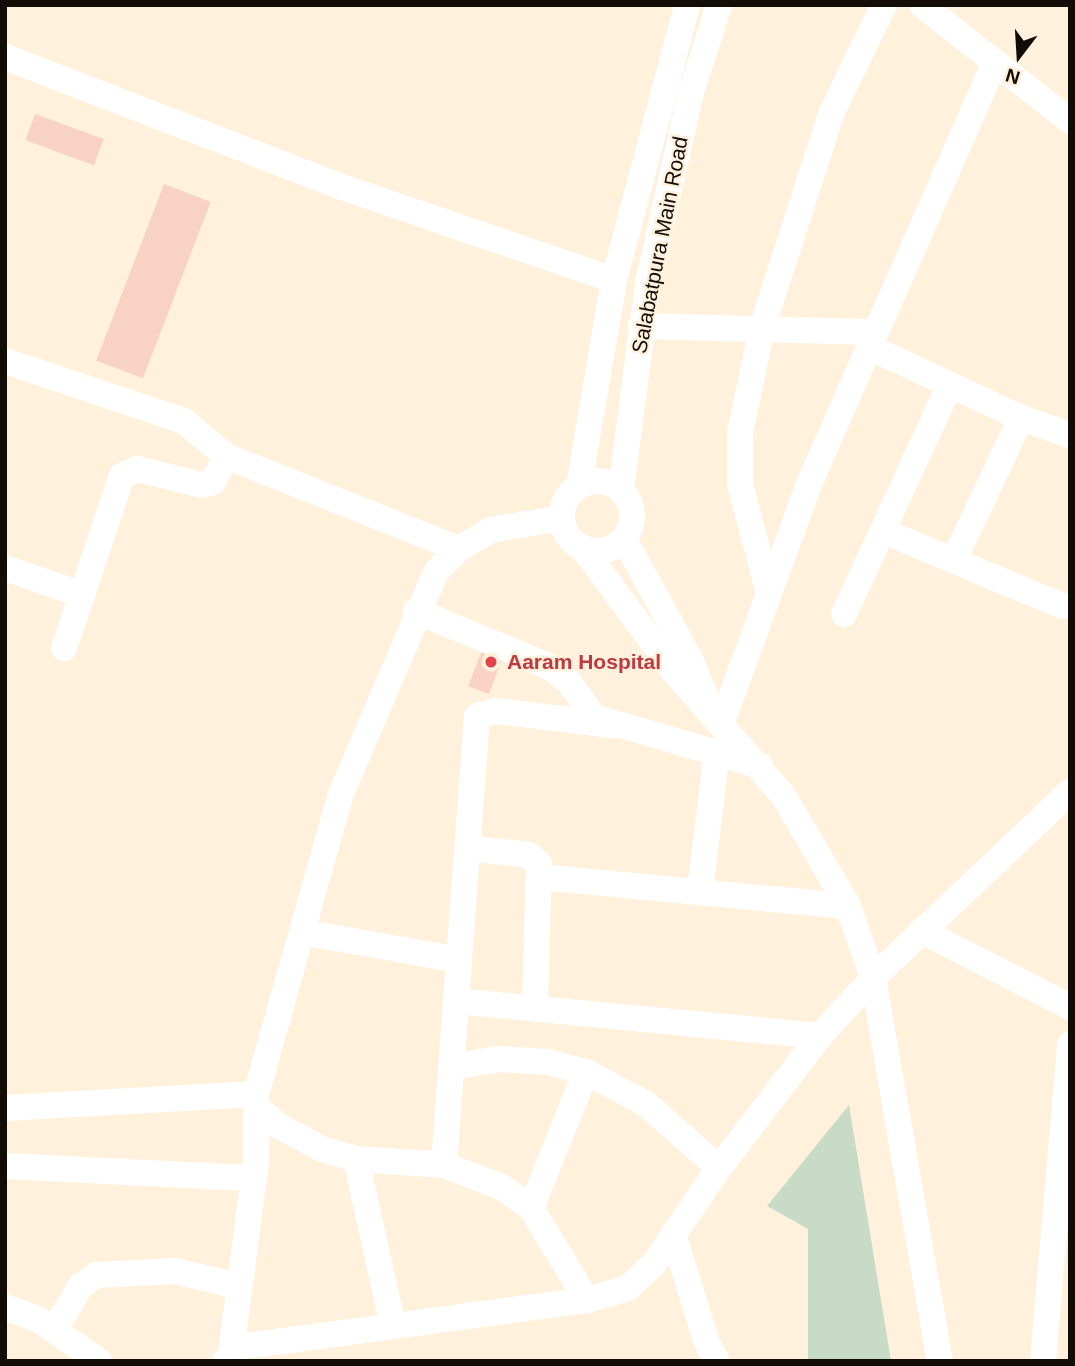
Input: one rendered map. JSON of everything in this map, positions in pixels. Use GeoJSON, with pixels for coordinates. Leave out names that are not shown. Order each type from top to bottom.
{"type":"FeatureCollection","features":[{"type":"Feature","properties":{"kind":"street","name":"Salabatpura Main Road"},"geometry":{"type":"LineString","coordinates":[[579,485],[614,280],[687,5]]}},
{"type":"Feature","properties":{"kind":"street","name":"Salabatpura Main Road"},"geometry":{"type":"LineString","coordinates":[[621,489],[641,326],[690,96],[719,5]]}},
{"type":"Feature","properties":{"kind":"street"},"geometry":{"type":"LineString","coordinates":[[768,590],[740,484],[740,433],[762,328],[831,114],[884,5]]}},
{"type":"Feature","properties":{"kind":"street"},"geometry":{"type":"LineString","coordinates":[[922,5],[1070,121]]}},
{"type":"Feature","properties":{"kind":"street"},"geometry":{"type":"LineString","coordinates":[[5,57],[342,187],[614,280]]}},
{"type":"Feature","properties":{"kind":"street"},"geometry":{"type":"LineString","coordinates":[[715,714],[872,339],[995,62]]}},
{"type":"Feature","properties":{"kind":"street"},"geometry":{"type":"LineString","coordinates":[[641,326],[762,328],[872,339],[950,385],[1021,418],[1070,435]]}},
{"type":"Feature","properties":{"kind":"street"},"geometry":{"type":"LineString","coordinates":[[5,361],[184,421],[226,456],[459,549]]}},
{"type":"Feature","properties":{"kind":"street"},"geometry":{"type":"LineString","coordinates":[[844,614],[950,385]]}},
{"type":"Feature","properties":{"kind":"street"},"geometry":{"type":"LineString","coordinates":[[954,560],[1021,418]]}},
{"type":"Feature","properties":{"kind":"street"},"geometry":{"type":"LineString","coordinates":[[64,648],[122,476],[128,470],[202,485],[213,482],[226,456]]}},
{"type":"Feature","properties":{"kind":"street"},"geometry":{"type":"LineString","coordinates":[[583,548],[605,551],[624,539],[633,519],[621,489],[601,480],[579,485],[566,499],[562,517],[568,536],[583,548],[675,673],[761,767],[809,836],[848,906],[873,978],[940,1361]]}},
{"type":"Feature","properties":{"kind":"street"},"geometry":{"type":"LineString","coordinates":[[228,1357],[254,1178],[256,1100],[341,794],[415,611],[436,572],[459,549],[491,530],[562,517]]}},
{"type":"Feature","properties":{"kind":"street"},"geometry":{"type":"LineString","coordinates":[[883,531],[1062,606]]}},
{"type":"Feature","properties":{"kind":"street"},"geometry":{"type":"LineString","coordinates":[[624,539],[690,659],[715,714]]}},
{"type":"Feature","properties":{"kind":"street"},"geometry":{"type":"LineString","coordinates":[[5,568],[82,595]]}},
{"type":"Feature","properties":{"kind":"street"},"geometry":{"type":"LineString","coordinates":[[415,611],[546,665],[569,682],[594,717],[612,725]]}},
{"type":"Feature","properties":{"kind":"street"},"geometry":{"type":"LineString","coordinates":[[444,1165],[477,716],[496,711],[612,725],[717,752],[761,767]]}},
{"type":"Feature","properties":{"kind":"street"},"geometry":{"type":"LineString","coordinates":[[700,890],[717,752]]}},
{"type":"Feature","properties":{"kind":"street"},"geometry":{"type":"LineString","coordinates":[[228,1357],[239,1348],[587,1300],[628,1288],[653,1265],[719,1168],[820,1036],[873,978],[1070,793]]}},
{"type":"Feature","properties":{"kind":"street"},"geometry":{"type":"LineString","coordinates":[[467,848],[534,856],[539,877],[535,1009]]}},
{"type":"Feature","properties":{"kind":"street"},"geometry":{"type":"LineString","coordinates":[[539,877],[700,890],[848,906]]}},
{"type":"Feature","properties":{"kind":"street"},"geometry":{"type":"LineString","coordinates":[[922,931],[1070,1007]]}},
{"type":"Feature","properties":{"kind":"street"},"geometry":{"type":"LineString","coordinates":[[302,932],[459,960]]}},
{"type":"Feature","properties":{"kind":"street"},"geometry":{"type":"LineString","coordinates":[[456,1001],[820,1036]]}},
{"type":"Feature","properties":{"kind":"street"},"geometry":{"type":"LineString","coordinates":[[1043,1361],[1067,1105],[1070,1044]]}},
{"type":"Feature","properties":{"kind":"street"},"geometry":{"type":"LineString","coordinates":[[453,1068],[499,1059],[548,1062],[586,1072],[645,1103],[719,1168]]}},
{"type":"Feature","properties":{"kind":"street"},"geometry":{"type":"LineString","coordinates":[[531,1208],[586,1072]]}},
{"type":"Feature","properties":{"kind":"street"},"geometry":{"type":"LineString","coordinates":[[5,1108],[256,1100],[288,1131],[322,1149],[356,1159],[444,1165],[502,1187],[531,1208],[587,1300]]}},
{"type":"Feature","properties":{"kind":"street"},"geometry":{"type":"LineString","coordinates":[[356,1159],[393,1326]]}},
{"type":"Feature","properties":{"kind":"street"},"geometry":{"type":"LineString","coordinates":[[5,1166],[254,1178]]}},
{"type":"Feature","properties":{"kind":"street"},"geometry":{"type":"LineString","coordinates":[[673,1234],[707,1343],[717,1361]]}},
{"type":"Feature","properties":{"kind":"street"},"geometry":{"type":"LineString","coordinates":[[54,1330],[81,1286],[96,1275],[175,1271],[238,1286]]}},
{"type":"Feature","properties":{"kind":"street"},"geometry":{"type":"LineString","coordinates":[[5,1307],[54,1330],[99,1361]]}},
{"type":"Feature","properties":{"kind":"green space"},"geometry":{"type":"Polygon","coordinates":[[[849,1105],[891,1361],[808,1361],[808,1229],[767,1206],[849,1105]]]}},
{"type":"Feature","properties":{"kind":"building"},"geometry":{"type":"Polygon","coordinates":[[[35,114],[104,139],[94,165],[25,140],[35,114]]]}},
{"type":"Feature","properties":{"kind":"building"},"geometry":{"type":"Polygon","coordinates":[[[164,184],[211,202],[143,378],[96,360],[164,184]]]}},
{"type":"Feature","properties":{"kind":"building"},"geometry":{"type":"Polygon","coordinates":[[[484,645],[505,653],[489,694],[468,686],[484,645]]]}},
{"type":"Feature","properties":{"kind":"place","name":"Aaram Hospital"},"geometry":{"type":"Point","coordinates":[491,662]}}]}
